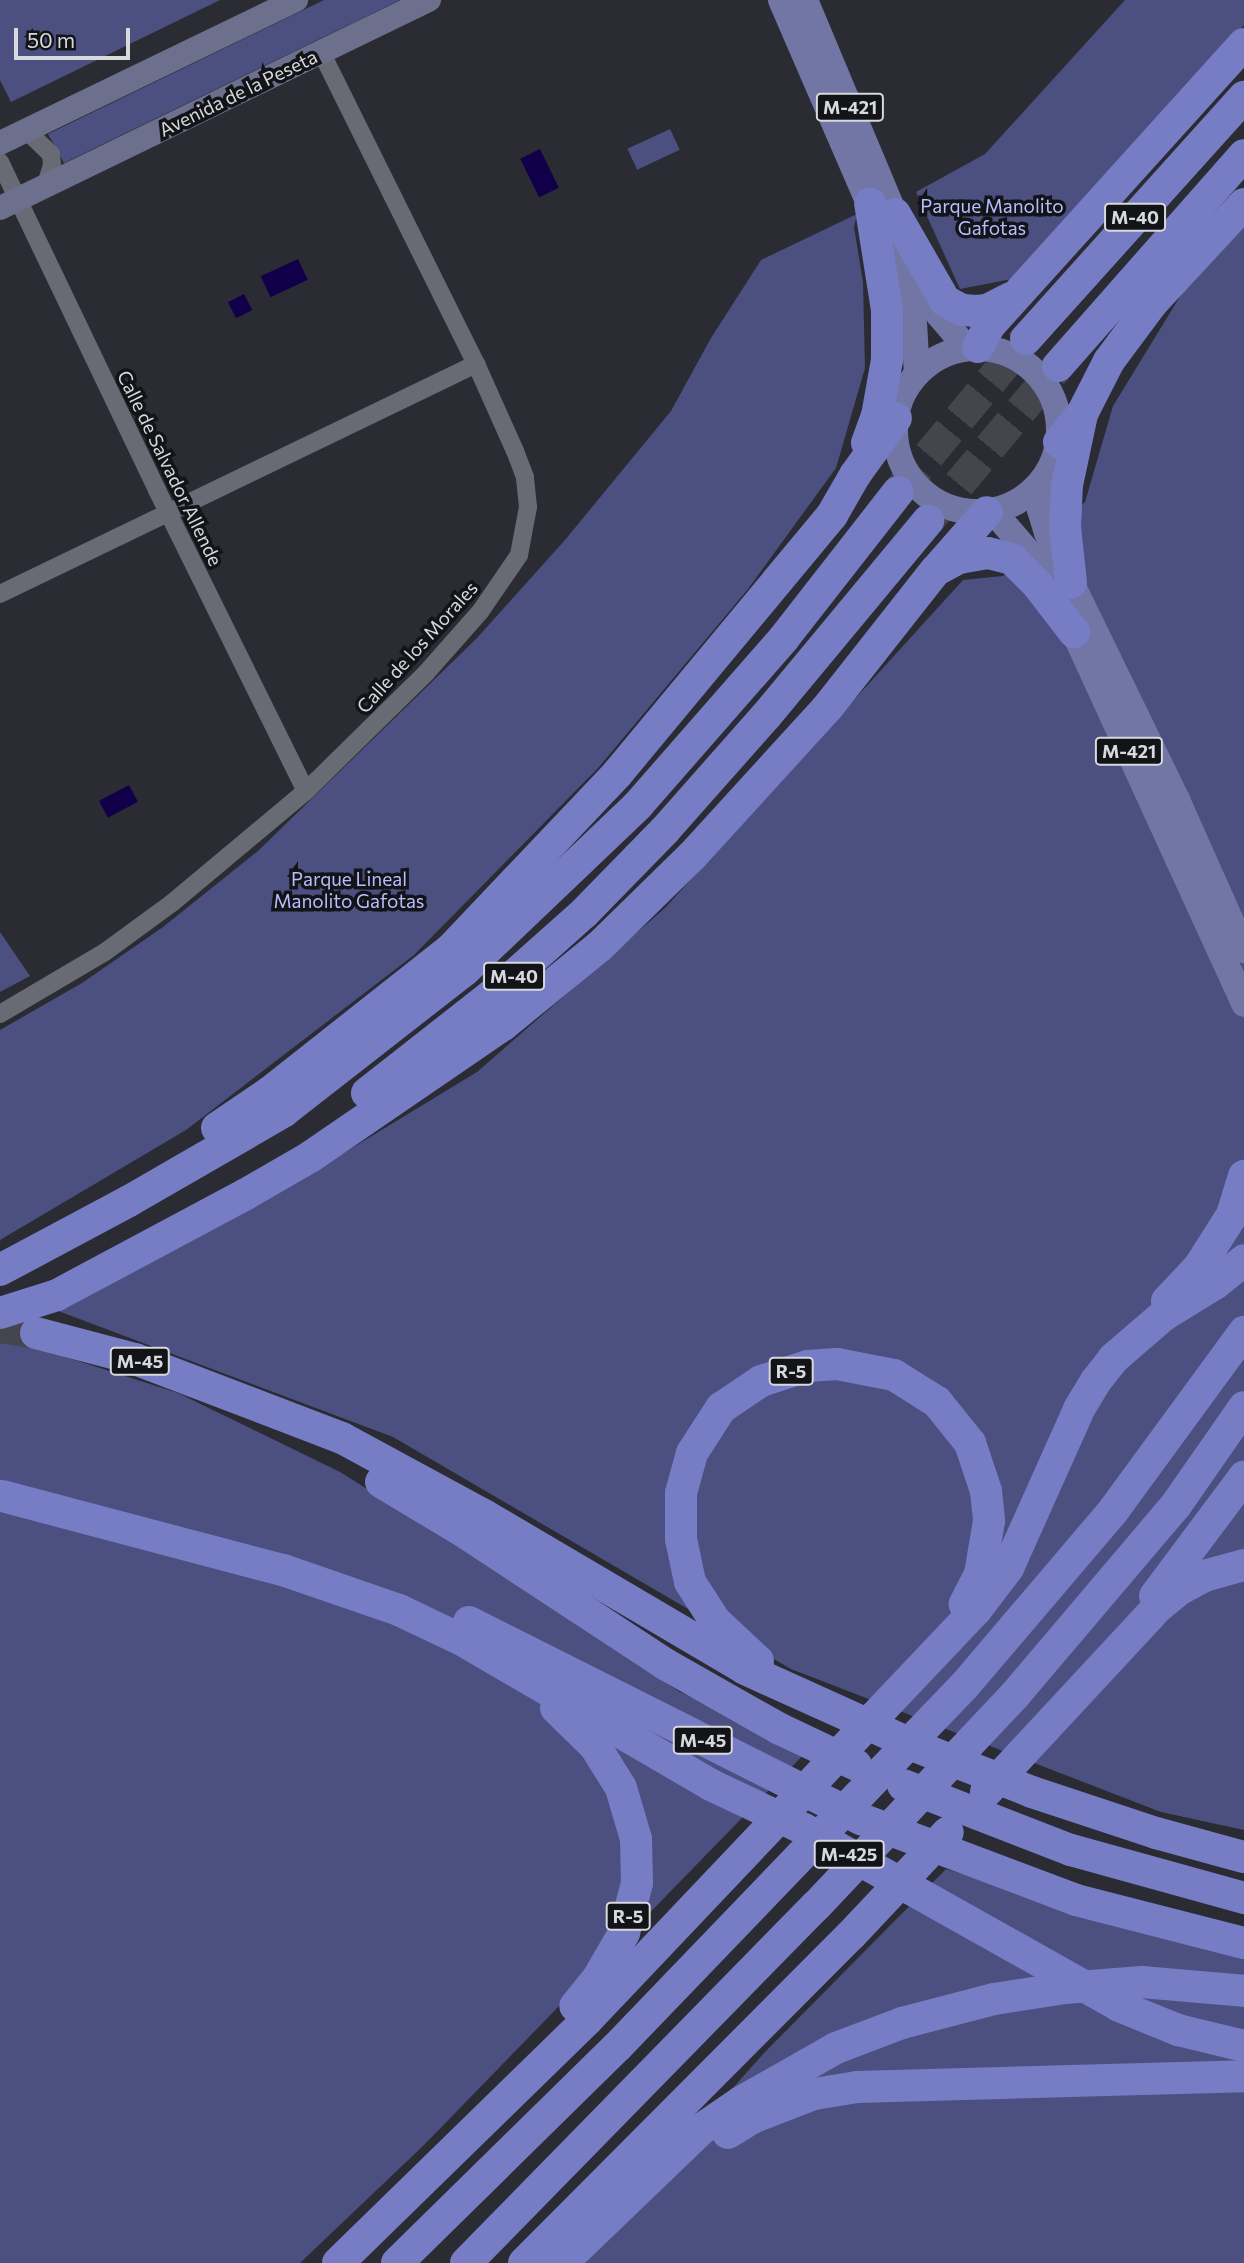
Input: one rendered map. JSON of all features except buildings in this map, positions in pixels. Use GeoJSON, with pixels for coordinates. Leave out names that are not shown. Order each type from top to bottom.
{"type":"FeatureCollection","features":[{"type":"Feature","properties":{"kind":"highway"},"geometry":{"type":"LineString","coordinates":[[973,348],[989,326],[1244,44]]}},
{"type":"Feature","properties":{"kind":"highway","name":"M-40"},"geometry":{"type":"LineString","coordinates":[[1026,339],[1244,97]]}},
{"type":"Feature","properties":{"kind":"highway","name":"M-40"},"geometry":{"type":"LineString","coordinates":[[1058,366],[1244,155]]}},
{"type":"Feature","properties":{"kind":"highway"},"geometry":{"type":"LineString","coordinates":[[1059,442],[1083,412],[1109,361],[1152,303],[1244,204]]}},
{"type":"Feature","properties":{"kind":"highway"},"geometry":{"type":"LineString","coordinates":[[882,208],[945,301],[962,310],[987,310],[1024,290]]}},
{"type":"Feature","properties":{"kind":"highway"},"geometry":{"type":"LineString","coordinates":[[855,475],[877,416],[887,360],[882,208]]}},
{"type":"Feature","properties":{"kind":"highway"},"geometry":{"type":"LineString","coordinates":[[1071,583],[1065,527],[1067,485],[1083,412]]}},
{"type":"Feature","properties":{"kind":"highway"},"geometry":{"type":"LineString","coordinates":[[129,1201],[204,1137],[270,1092],[451,949],[617,774],[832,515],[855,475],[896,418]]}},
{"type":"Feature","properties":{"kind":"highway","name":"M-40"},"geometry":{"type":"LineString","coordinates":[[0,1270],[129,1201],[283,1112],[465,970],[638,804],[784,638],[898,492]]}},
{"type":"Feature","properties":{"kind":"highway"},"geometry":{"type":"LineString","coordinates":[[0,1312],[57,1295],[246,1194],[310,1157],[503,1025],[600,946],[692,856],[828,707],[936,570],[990,511]]}},
{"type":"Feature","properties":{"kind":"highway","name":"M-40"},"geometry":{"type":"LineString","coordinates":[[0,1312],[222,1192],[397,1072],[492,995],[584,913],[665,830],[766,716],[928,521]]}},
{"type":"Feature","properties":{"kind":"highway"},"geometry":{"type":"LineString","coordinates":[[936,570],[959,558],[988,553],[1012,559],[1037,584],[1074,632]]}},
{"type":"Feature","properties":{"kind":"highway"},"geometry":{"type":"LineString","coordinates":[[338,2263],[587,2020],[976,1610],[1008,1568],[1079,1409],[1114,1358],[1199,1267],[1233,1215],[1244,1176]]}},
{"type":"Feature","properties":{"kind":"highway"},"geometry":{"type":"LineString","coordinates":[[1114,1358],[1164,1315],[1216,1283],[1244,1260]]}},
{"type":"Feature","properties":{"kind":"highway"},"geometry":{"type":"LineString","coordinates":[[397,2263],[617,2047],[965,1685],[1113,1511],[1244,1332]]}},
{"type":"Feature","properties":{"kind":"highway","name":"M-45"},"geometry":{"type":"LineString","coordinates":[[36,1333],[135,1359],[342,1438],[484,1515],[746,1669],[920,1748],[1032,1792],[1156,1833],[1244,1857]]}},
{"type":"Feature","properties":{"kind":"highway","name":"R-5"},"geometry":{"type":"LineString","coordinates":[[795,1689],[751,1656],[715,1621],[690,1582],[681,1539],[681,1493],[692,1453],[720,1408],[761,1381],[808,1366],[837,1364],[894,1375],[937,1402],[970,1443],[986,1491],[989,1521],[980,1574],[936,1651]]}},
{"type":"Feature","properties":{"kind":"highway","name":"M-45"},"geometry":{"type":"LineString","coordinates":[[241,1398],[461,1530],[665,1664],[780,1729],[875,1774],[992,1822],[1071,1850],[1244,1898]]}},
{"type":"Feature","properties":{"kind":"highway"},"geometry":{"type":"LineString","coordinates":[[466,2263],[816,1906],[1014,1696],[1175,1505],[1244,1407]]}},
{"type":"Feature","properties":{"kind":"highway"},"geometry":{"type":"LineString","coordinates":[[1056,1717],[1171,1576],[1244,1476]]}},
{"type":"Feature","properties":{"kind":"highway"},"geometry":{"type":"LineString","coordinates":[[1,1496],[199,1545],[354,1594]]}},
{"type":"Feature","properties":{"kind":"highway","name":"M-45"},"geometry":{"type":"LineString","coordinates":[[1,1496],[92,1508],[295,1553],[455,1615],[861,1819],[1076,1900],[1244,1942]]}},
{"type":"Feature","properties":{"kind":"highway"},"geometry":{"type":"LineString","coordinates":[[524,2263],[851,1935],[1159,1606],[1180,1589],[1204,1576],[1244,1565]]}},
{"type":"Feature","properties":{"kind":"highway","name":"R-5"},"geometry":{"type":"LineString","coordinates":[[319,2263],[556,2029],[598,1978],[624,1933],[637,1883],[636,1839],[621,1788],[595,1746],[557,1709],[505,1673],[354,1594]]}},
{"type":"Feature","properties":{"kind":"highway","name":"M-425"},"geometry":{"type":"LineString","coordinates":[[354,1594],[399,1610],[463,1640],[711,1785],[804,1829],[1119,2006],[1178,2030],[1244,2046]]}},
{"type":"Feature","properties":{"kind":"highway"},"geometry":{"type":"LineString","coordinates":[[1156,1833],[1244,1846]]}},
{"type":"Feature","properties":{"kind":"highway"},"geometry":{"type":"LineString","coordinates":[[562,2263],[699,2130],[741,2102],[836,2048],[902,2023],[994,1999],[1065,1988],[1142,1982],[1244,1991]]}},
{"type":"Feature","properties":{"kind":"highway"},"geometry":{"type":"LineString","coordinates":[[576,2263],[667,2178],[712,2143],[752,2118],[814,2094],[903,2084],[1114,2082],[1244,2076]]}},
{"type":"Feature","properties":{"kind":"main road","name":"M-421"},"geometry":{"type":"LineString","coordinates":[[781,0],[882,208],[939,315],[973,348],[1000,350],[1027,364],[1048,386],[1057,408],[1059,442],[1052,465],[1041,483],[1017,502],[990,511],[1036,561],[1074,632],[1244,1004]]}},
{"type":"Feature","properties":{"kind":"main road","name":"M-421"},"geometry":{"type":"LineString","coordinates":[[805,0],[882,208],[913,305],[917,374]]}},
{"type":"Feature","properties":{"kind":"main road"},"geometry":{"type":"LineString","coordinates":[[973,348],[944,354],[917,374],[903,394],[896,418],[896,443],[904,467],[927,495],[951,508],[990,511]]}},
{"type":"Feature","properties":{"kind":"main road","name":"M-421"},"geometry":{"type":"LineString","coordinates":[[1041,483],[1041,510],[1047,533],[1178,802],[1244,950]]}},
{"type":"Feature","properties":{"kind":"street"},"geometry":{"type":"LineString","coordinates":[[0,143],[296,0]]}},
{"type":"Feature","properties":{"kind":"street","name":"Avenida de la Peseta"},"geometry":{"type":"LineString","coordinates":[[9,203],[429,0]]}},
{"type":"Feature","properties":{"kind":"street","name":"Calle de los Morales"},"geometry":{"type":"LineString","coordinates":[[0,1014],[105,951],[149,919],[230,857],[306,791],[435,663],[480,612],[519,555],[528,507],[525,477],[476,364],[321,52]]}},
{"type":"Feature","properties":{"kind":"street"},"geometry":{"type":"LineString","coordinates":[[27,131],[51,154],[52,165],[46,185]]}},
{"type":"Feature","properties":{"kind":"street","name":"Calle de Salvador Allende"},"geometry":{"type":"LineString","coordinates":[[0,162],[9,203],[169,515],[306,791]]}},
{"type":"Feature","properties":{"kind":"street"},"geometry":{"type":"LineString","coordinates":[[0,594],[169,515],[476,364]]}},
{"type":"Feature","properties":{"kind":"green space"},"geometry":{"type":"Polygon","coordinates":[[[0,0],[220,0],[11,102],[0,80],[0,0]]]}},
{"type":"Feature","properties":{"kind":"green space"},"geometry":{"type":"Polygon","coordinates":[[[324,0],[400,0],[64,163],[48,134],[324,0]]]}},
{"type":"Feature","properties":{"kind":"green space","name":"Parque Manolito Gafotas"},"geometry":{"type":"Polygon","coordinates":[[[1125,0],[1244,0],[1244,25],[1017,278],[960,289],[916,192],[985,154],[1125,0]]]}},
{"type":"Feature","properties":{"kind":"green space"},"geometry":{"type":"Polygon","coordinates":[[[670,129],[680,150],[637,170],[627,149],[670,129]]]}},
{"type":"Feature","properties":{"kind":"green space","name":"Parque Lineal Manolito Gafotas"},"geometry":{"type":"Polygon","coordinates":[[[857,214],[854,227],[863,282],[865,368],[836,468],[748,589],[599,767],[414,955],[186,1130],[0,1240],[0,1030],[82,983],[163,927],[258,851],[477,638],[565,540],[671,411],[711,338],[761,260],[857,214]]]}},
{"type":"Feature","properties":{"kind":"green space"},"geometry":{"type":"Polygon","coordinates":[[[1244,227],[1244,1830],[1161,1812],[791,1669],[393,1437],[53,1309],[278,1193],[477,1072],[665,908],[963,580],[1003,576],[1085,502],[1113,406],[1184,290],[1244,227]]]}},
{"type":"Feature","properties":{"kind":"green space"},"geometry":{"type":"Polygon","coordinates":[[[0,932],[30,976],[0,992],[0,932]]]}},
{"type":"Feature","properties":{"kind":"green space"},"geometry":{"type":"Polygon","coordinates":[[[0,1336],[178,1393],[340,1472],[495,1569],[680,1692],[807,1751],[425,2144],[300,2263],[0,2263],[0,1336]]]}},
{"type":"Feature","properties":{"kind":"green space"},"geometry":{"type":"Polygon","coordinates":[[[946,1869],[1178,1940],[1244,1950],[1244,2263],[577,2263],[765,2052],[946,1869]]]}},
{"type":"Feature","properties":{"kind":"shaded area"},"geometry":{"type":"Polygon","coordinates":[[[540,149],[559,188],[539,197],[520,159],[540,149]]]}},
{"type":"Feature","properties":{"kind":"shaded area"},"geometry":{"type":"Polygon","coordinates":[[[298,259],[308,280],[271,297],[261,276],[298,259]]]}},
{"type":"Feature","properties":{"kind":"shaded area"},"geometry":{"type":"Polygon","coordinates":[[[244,294],[252,310],[236,318],[228,302],[244,294]]]}},
{"type":"Feature","properties":{"kind":"shaded area"},"geometry":{"type":"Polygon","coordinates":[[[129,785],[138,802],[108,818],[99,801],[129,785]]]}},
{"type":"Feature","properties":{"kind":"tunnel"},"geometry":{"type":"LineString","coordinates":[[898,492],[1026,339]]}},
{"type":"Feature","properties":{"kind":"tunnel"},"geometry":{"type":"LineString","coordinates":[[928,521],[1058,366]]}},
{"type":"Feature","properties":{"kind":"tunnel"},"geometry":{"type":"LineString","coordinates":[[0,1327],[36,1333]]}}]}
